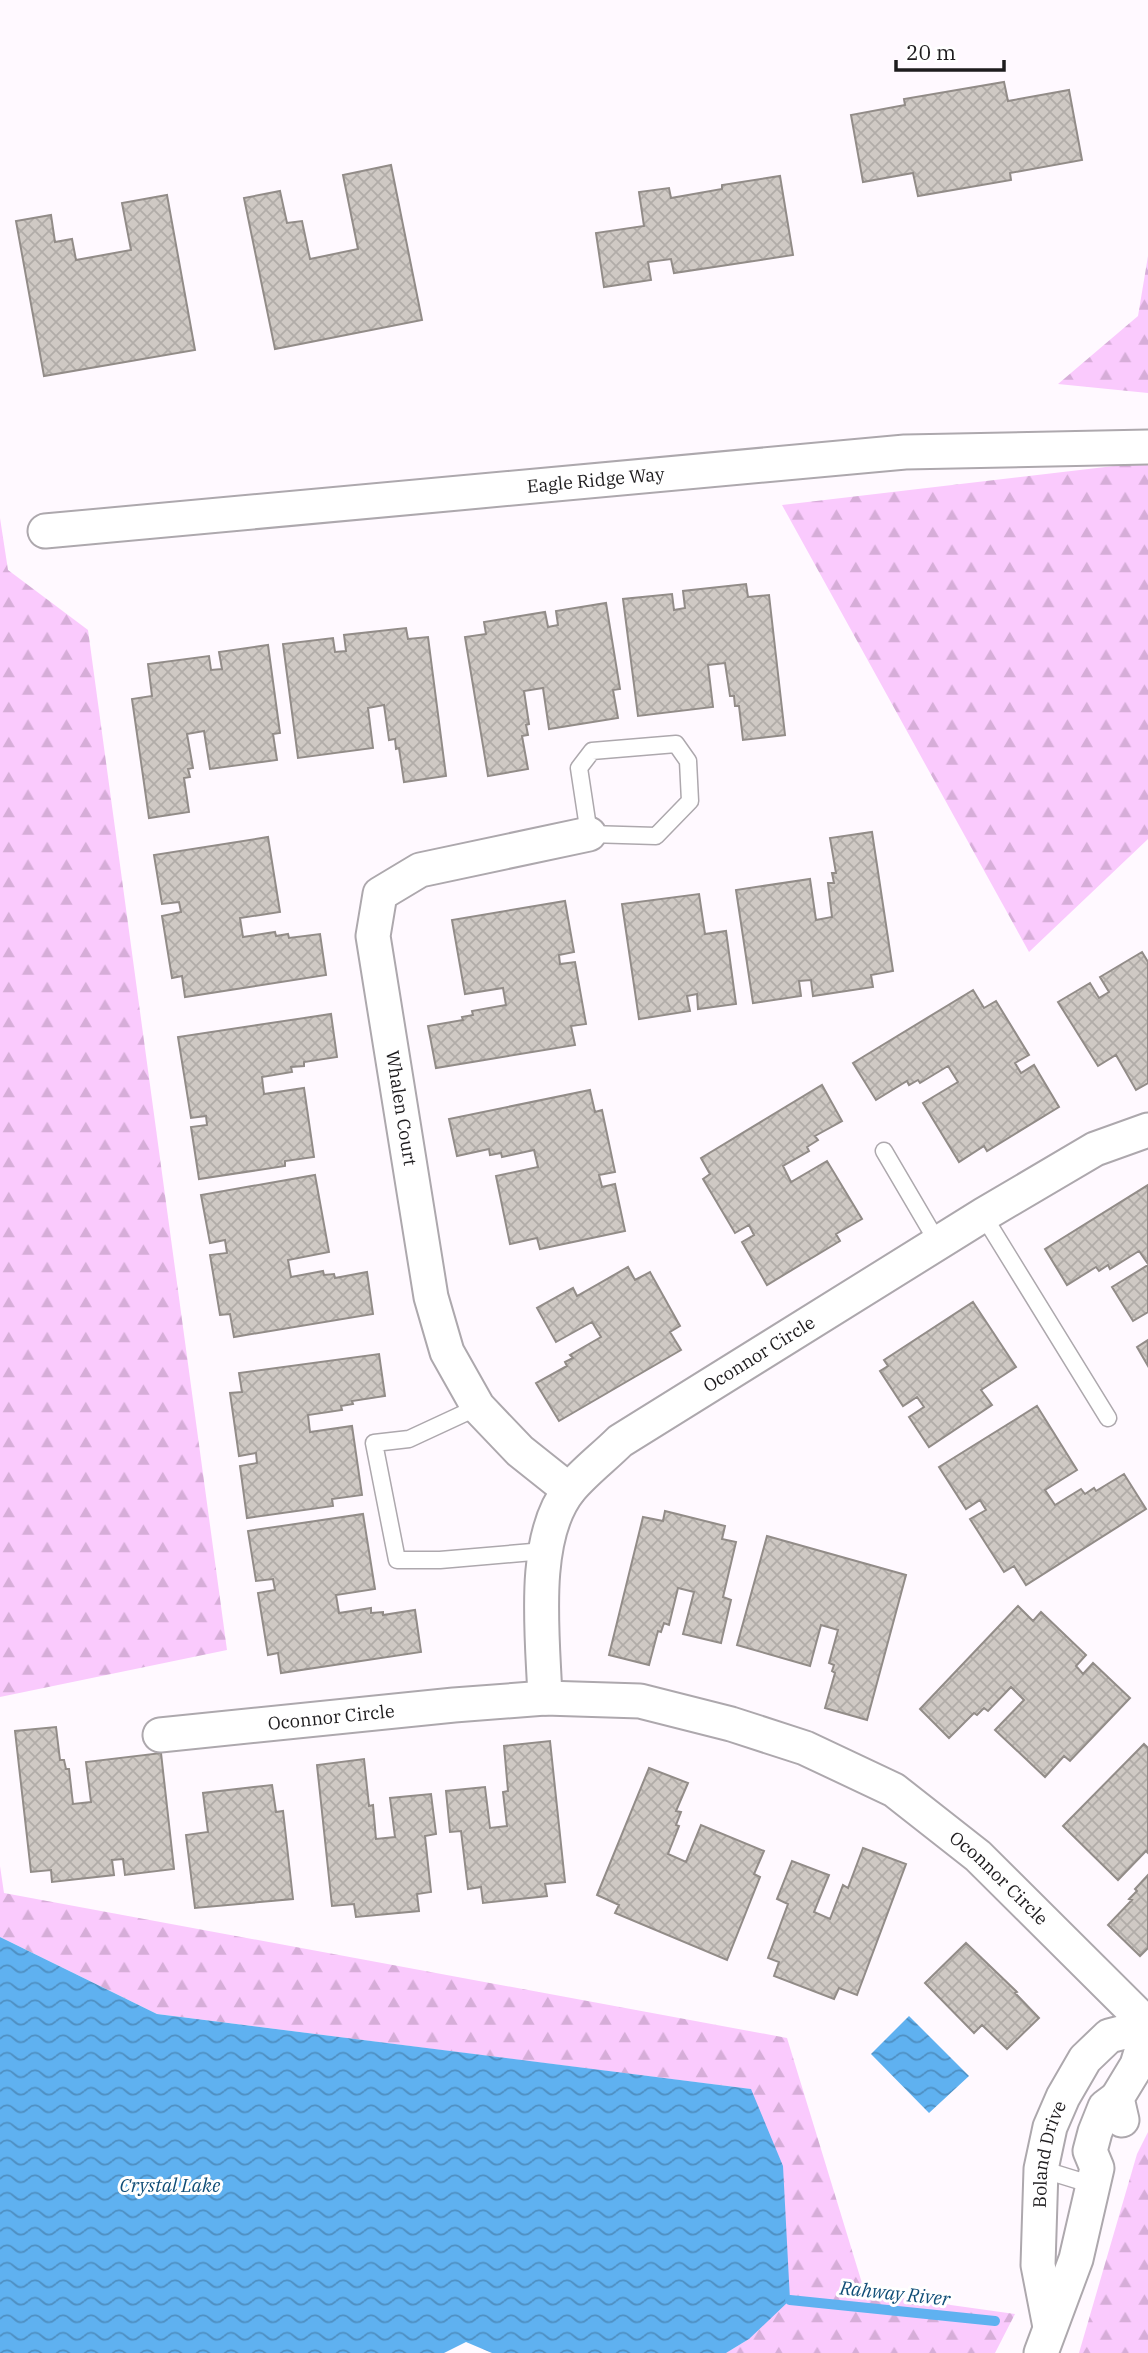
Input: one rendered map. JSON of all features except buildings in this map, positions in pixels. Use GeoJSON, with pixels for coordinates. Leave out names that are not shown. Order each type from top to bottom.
{"type":"FeatureCollection","features":[{"type":"Feature","properties":{"kind":"street","name":"Eagle Ridge Way"},"geometry":{"type":"LineString","coordinates":[[45,531],[905,452],[1148,447]]}},
{"type":"Feature","properties":{"kind":"street","name":"Whalen Court"},"geometry":{"type":"LineString","coordinates":[[569,1490],[520,1451],[478,1407],[447,1352],[431,1297],[373,936],[380,894],[420,870],[589,834]]}},
{"type":"Feature","properties":{"kind":"street","name":"Oconnor Circle"},"geometry":{"type":"LineString","coordinates":[[545,1698],[542,1612],[544,1550],[553,1520],[569,1490],[620,1441],[983,1215],[1095,1149],[1148,1130]]}},
{"type":"Feature","properties":{"kind":"street","name":"Oconnor Circle"},"geometry":{"type":"LineString","coordinates":[[160,1735],[545,1698],[640,1701],[731,1724],[805,1748],[894,1790],[978,1856],[1148,2027]]}},
{"type":"Feature","properties":{"kind":"street","name":"Boland Drive"},"geometry":{"type":"LineString","coordinates":[[1046,2340],[1076,2259],[1095,2177],[1090,2151],[1095,2132],[1105,2107],[1117,2098],[1136,2065],[1148,2027]]}},
{"type":"Feature","properties":{"kind":"street","name":"Boland Drive"},"geometry":{"type":"LineString","coordinates":[[1046,2340],[1038,2265],[1041,2169],[1050,2127],[1063,2097],[1085,2059],[1109,2036],[1148,2027]]}},
{"type":"Feature","properties":{"kind":"lane"},"geometry":{"type":"LineString","coordinates":[[677,744],[688,761],[690,801],[656,836],[589,834],[579,768],[592,751],[677,744]]}},
{"type":"Feature","properties":{"kind":"lane"},"geometry":{"type":"LineString","coordinates":[[884,1150],[938,1243]]}},
{"type":"Feature","properties":{"kind":"lane"},"geometry":{"type":"LineString","coordinates":[[983,1215],[1108,1418]]}},
{"type":"Feature","properties":{"kind":"lane"},"geometry":{"type":"LineString","coordinates":[[478,1407],[408,1439],[374,1443],[397,1560],[440,1560],[544,1550]]}},
{"type":"Feature","properties":{"kind":"lane"},"geometry":{"type":"LineString","coordinates":[[1041,2169],[1095,2177]]}},
{"type":"Feature","properties":{"kind":"green space"},"geometry":{"type":"Polygon","coordinates":[[[1148,256],[1148,393],[1058,384],[1138,316],[1148,256]]]}},
{"type":"Feature","properties":{"kind":"green space"},"geometry":{"type":"Polygon","coordinates":[[[1148,462],[1148,839],[1029,952],[782,505],[1148,462]]]}},
{"type":"Feature","properties":{"kind":"green space"},"geometry":{"type":"Polygon","coordinates":[[[0,518],[8,570],[88,630],[227,1650],[0,1697],[0,518]]]}},
{"type":"Feature","properties":{"kind":"green space"},"geometry":{"type":"Polygon","coordinates":[[[0,1866],[4,1893],[787,2038],[865,2293],[1015,2314],[995,2353],[726,2353],[749,2339],[750,2089],[157,2014],[0,1937],[0,1866]]]}},
{"type":"Feature","properties":{"kind":"green space"},"geometry":{"type":"Polygon","coordinates":[[[1148,2132],[1148,2353],[1079,2353],[1137,2154],[1148,2132]]]}},
{"type":"Feature","properties":{"kind":"water","name":"Crystal Lake"},"geometry":{"type":"Polygon","coordinates":[[[0,1937],[157,2014],[751,2089],[783,2166],[790,2300],[749,2339],[726,2353],[492,2353],[466,2342],[444,2353],[0,2353],[0,1937]]]}},
{"type":"Feature","properties":{"kind":"water"},"geometry":{"type":"Polygon","coordinates":[[[909,2016],[969,2076],[929,2113],[871,2054],[909,2016]]]}},
{"type":"Feature","properties":{"kind":"waterway","name":"Rahway River"},"geometry":{"type":"LineString","coordinates":[[790,2300],[995,2321]]}}]}
